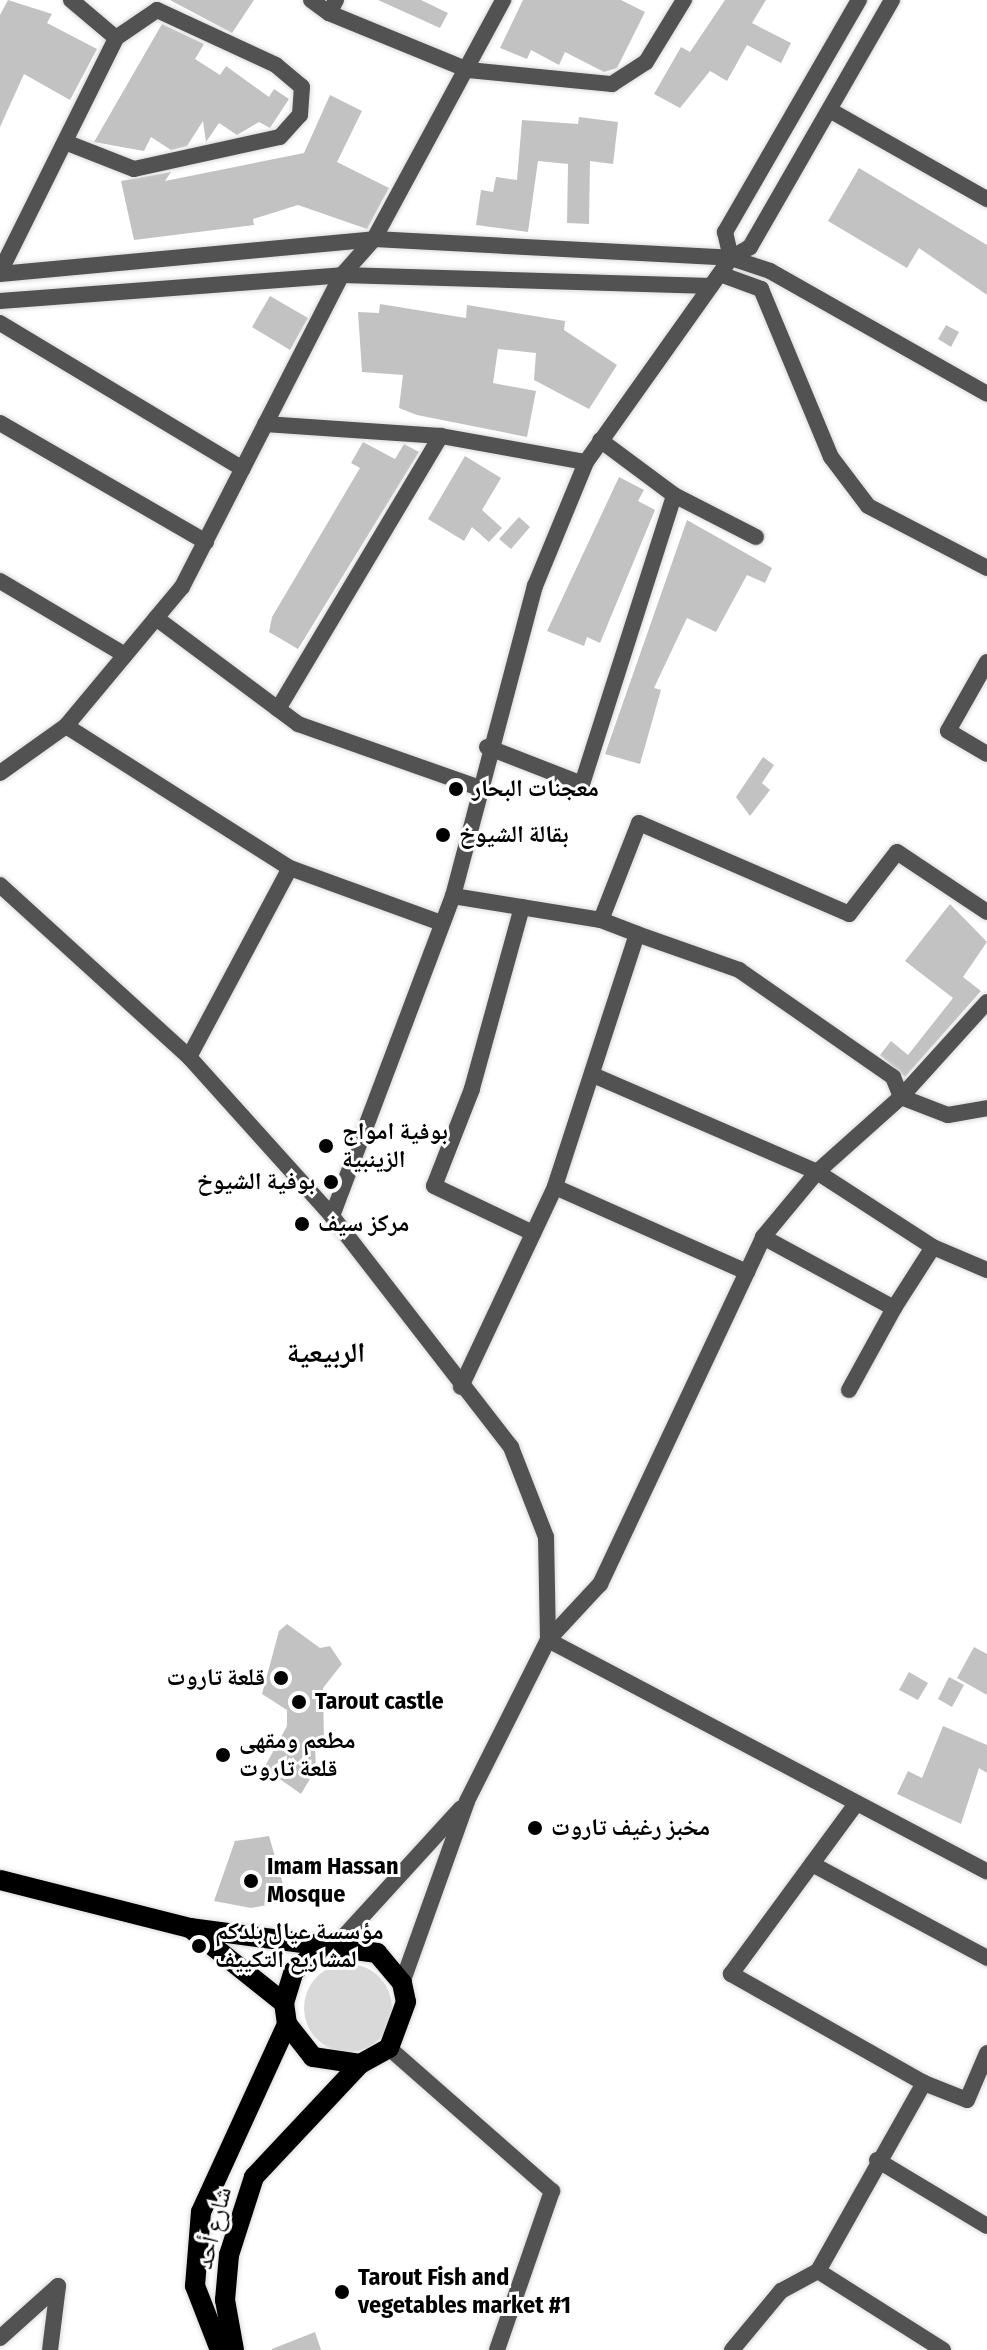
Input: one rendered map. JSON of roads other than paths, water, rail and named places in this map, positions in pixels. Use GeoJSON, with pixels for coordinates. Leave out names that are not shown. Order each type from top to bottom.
{"type":"FeatureCollection","features":[{"type":"Feature","properties":{"kind":"main road"},"geometry":{"type":"LineString","coordinates":[[1,1883],[190,1928],[377,1953],[402,1983],[406,2002],[389,2048]]}},
{"type":"Feature","properties":{"kind":"main road"},"geometry":{"type":"LineString","coordinates":[[190,1928],[284,2003]]}},
{"type":"Feature","properties":{"kind":"main road"},"geometry":{"type":"LineString","coordinates":[[328,1947],[294,1971],[284,2003],[287,2024],[313,2057],[360,2064]]}},
{"type":"Feature","properties":{"kind":"main road"},"geometry":{"type":"LineString","coordinates":[[220,2350],[195,2286],[201,2212],[287,2024]]}},
{"type":"Feature","properties":{"kind":"main road","name":"شارع أحد"},"geometry":{"type":"LineString","coordinates":[[234,2350],[225,2300],[229,2255],[254,2177],[360,2064],[389,2048]]}},
{"type":"Feature","properties":{"kind":"street"},"geometry":{"type":"LineString","coordinates":[[71,0],[116,38]]}},
{"type":"Feature","properties":{"kind":"street"},"geometry":{"type":"LineString","coordinates":[[311,0],[332,6],[468,70],[612,84],[646,62],[684,0]]}},
{"type":"Feature","properties":{"kind":"street"},"geometry":{"type":"LineString","coordinates":[[0,773],[66,726],[156,618],[206,542],[342,275],[374,239],[468,70],[503,0]]}},
{"type":"Feature","properties":{"kind":"street"},"geometry":{"type":"LineString","coordinates":[[731,258],[725,232],[859,0]]}},
{"type":"Feature","properties":{"kind":"street"},"geometry":{"type":"LineString","coordinates":[[332,1216],[453,896],[487,747],[535,586],[586,462],[731,258],[750,247],[833,112],[892,0]]}},
{"type":"Feature","properties":{"kind":"street"},"geometry":{"type":"LineString","coordinates":[[0,273],[116,38],[160,5],[276,65],[302,87],[300,115],[280,137],[134,169],[65,142]]}},
{"type":"Feature","properties":{"kind":"street"},"geometry":{"type":"LineString","coordinates":[[833,112],[987,199]]}},
{"type":"Feature","properties":{"kind":"street"},"geometry":{"type":"LineString","coordinates":[[0,273],[374,239],[731,258],[770,271],[987,394]]}},
{"type":"Feature","properties":{"kind":"street"},"geometry":{"type":"LineString","coordinates":[[0,301],[342,275],[715,280],[761,289],[831,457],[868,506],[987,568]]}},
{"type":"Feature","properties":{"kind":"street"},"geometry":{"type":"LineString","coordinates":[[0,323],[243,469]]}},
{"type":"Feature","properties":{"kind":"street"},"geometry":{"type":"LineString","coordinates":[[0,423],[206,542]]}},
{"type":"Feature","properties":{"kind":"street"},"geometry":{"type":"LineString","coordinates":[[265,424],[441,436],[586,462]]}},
{"type":"Feature","properties":{"kind":"street"},"geometry":{"type":"LineString","coordinates":[[278,709],[441,436]]}},
{"type":"Feature","properties":{"kind":"street"},"geometry":{"type":"LineString","coordinates":[[600,440],[674,495],[756,537]]}},
{"type":"Feature","properties":{"kind":"street"},"geometry":{"type":"LineString","coordinates":[[487,747],[582,784],[674,495]]}},
{"type":"Feature","properties":{"kind":"street"},"geometry":{"type":"LineString","coordinates":[[0,581],[125,655]]}},
{"type":"Feature","properties":{"kind":"street"},"geometry":{"type":"LineString","coordinates":[[156,618],[298,724],[477,787]]}},
{"type":"Feature","properties":{"kind":"street"},"geometry":{"type":"LineString","coordinates":[[987,662],[948,731],[987,754]]}},
{"type":"Feature","properties":{"kind":"street"},"geometry":{"type":"LineString","coordinates":[[66,726],[290,868],[441,923]]}},
{"type":"Feature","properties":{"kind":"street"},"geometry":{"type":"LineString","coordinates":[[601,920],[639,823],[849,914],[897,852],[987,912]]}},
{"type":"Feature","properties":{"kind":"street"},"geometry":{"type":"LineString","coordinates":[[189,1057],[290,868]]}},
{"type":"Feature","properties":{"kind":"street"},"geometry":{"type":"LineString","coordinates":[[0,885],[189,1057],[332,1216],[461,1387],[511,1447],[546,1537],[548,1640]]}},
{"type":"Feature","properties":{"kind":"street"},"geometry":{"type":"LineString","coordinates":[[453,896],[601,920],[739,970],[893,1077],[901,1097],[948,1115],[987,1108]]}},
{"type":"Feature","properties":{"kind":"street"},"geometry":{"type":"LineString","coordinates":[[522,907],[472,1089],[434,1186],[533,1233]]}},
{"type":"Feature","properties":{"kind":"street"},"geometry":{"type":"LineString","coordinates":[[461,1387],[555,1187],[637,934]]}},
{"type":"Feature","properties":{"kind":"street"},"geometry":{"type":"LineString","coordinates":[[402,1983],[467,1801],[548,1640],[600,1584],[763,1237],[817,1172],[901,1097],[987,1002]]}},
{"type":"Feature","properties":{"kind":"street"},"geometry":{"type":"LineString","coordinates":[[593,1075],[817,1172],[933,1247],[987,1270]]}},
{"type":"Feature","properties":{"kind":"street"},"geometry":{"type":"LineString","coordinates":[[555,1187],[747,1272]]}},
{"type":"Feature","properties":{"kind":"street"},"geometry":{"type":"LineString","coordinates":[[763,1237],[894,1308]]}},
{"type":"Feature","properties":{"kind":"street"},"geometry":{"type":"LineString","coordinates":[[849,1390],[894,1308],[933,1247]]}},
{"type":"Feature","properties":{"kind":"street"},"geometry":{"type":"LineString","coordinates":[[548,1640],[987,1871]]}},
{"type":"Feature","properties":{"kind":"street"},"geometry":{"type":"LineString","coordinates":[[328,1947],[467,1801]]}},
{"type":"Feature","properties":{"kind":"street"},"geometry":{"type":"LineString","coordinates":[[856,1804],[731,1974],[924,2083],[967,2100],[987,2053]]}},
{"type":"Feature","properties":{"kind":"street"},"geometry":{"type":"LineString","coordinates":[[812,1864],[987,1958]]}},
{"type":"Feature","properties":{"kind":"street"},"geometry":{"type":"LineString","coordinates":[[389,2048],[552,2191],[503,2348]]}},
{"type":"Feature","properties":{"kind":"street"},"geometry":{"type":"LineString","coordinates":[[732,2350],[781,2291],[818,2271],[877,2160],[924,2083]]}},
{"type":"Feature","properties":{"kind":"street"},"geometry":{"type":"LineString","coordinates":[[877,2160],[987,2226]]}},
{"type":"Feature","properties":{"kind":"street"},"geometry":{"type":"LineString","coordinates":[[818,2271],[943,2350]]}},
{"type":"Feature","properties":{"kind":"street"},"geometry":{"type":"LineString","coordinates":[[0,2338],[58,2286],[50,2350]]}},
{"type":"Feature","properties":{"kind":"place","name":"معجنات البحار"},"geometry":{"type":"Point","coordinates":[456,789]}},
{"type":"Feature","properties":{"kind":"place","name":"بقالة الشيوخ"},"geometry":{"type":"Point","coordinates":[443,835]}},
{"type":"Feature","properties":{"kind":"place","name":"بوفية امواج الزينبية"},"geometry":{"type":"Point","coordinates":[326,1146]}},
{"type":"Feature","properties":{"kind":"place","name":"بوفية الشيوخ"},"geometry":{"type":"Point","coordinates":[331,1182]}},
{"type":"Feature","properties":{"kind":"place","name":"مركز سيف"},"geometry":{"type":"Point","coordinates":[302,1224]}},
{"type":"Feature","properties":{"kind":"place","name":"قلعة تاروت"},"geometry":{"type":"Point","coordinates":[281,1678]}},
{"type":"Feature","properties":{"kind":"place","name":"Tarout castle"},"geometry":{"type":"Point","coordinates":[299,1702]}},
{"type":"Feature","properties":{"kind":"place","name":"مطعم ومقهى قلعة تاروت"},"geometry":{"type":"Point","coordinates":[223,1755]}},
{"type":"Feature","properties":{"kind":"place","name":"مخبز رغيف تاروت"},"geometry":{"type":"Point","coordinates":[535,1828]}},
{"type":"Feature","properties":{"kind":"place","name":"Imam Hassan Mosque"},"geometry":{"type":"Point","coordinates":[251,1881]}},
{"type":"Feature","properties":{"kind":"place","name":"مؤسسة عيال بلدكم لمشاريع التكييف"},"geometry":{"type":"Point","coordinates":[199,1946]}},
{"type":"Feature","properties":{"kind":"place","name":"Tarout Fish and vegetables market #1"},"geometry":{"type":"Point","coordinates":[342,2292]}},
{"type":"Feature","properties":{"kind":"district","name":"الربيعية"},"geometry":{"type":"Point","coordinates":[326,1353]}}]}
